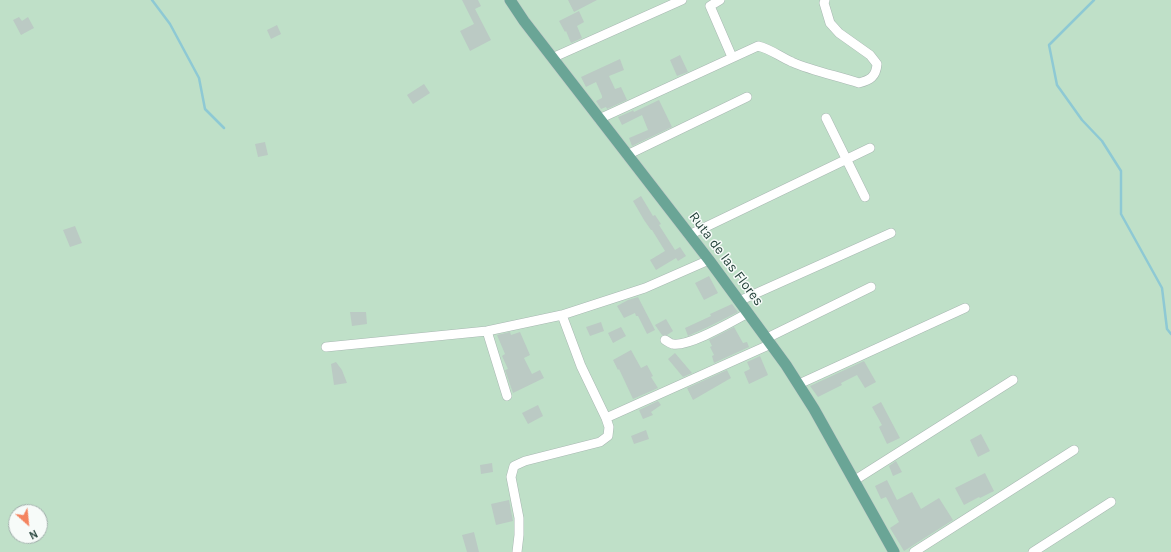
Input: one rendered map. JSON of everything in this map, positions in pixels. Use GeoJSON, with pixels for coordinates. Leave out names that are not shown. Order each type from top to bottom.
{"type":"FeatureCollection","features":[{"type":"Feature","properties":{"kind":"main road","name":"Ruta de las Flores"},"geometry":{"type":"LineString","coordinates":[[510,0],[552,58],[709,260],[799,384],[894,552]]}},
{"type":"Feature","properties":{"kind":"street"},"geometry":{"type":"LineString","coordinates":[[552,58],[682,0]]}},
{"type":"Feature","properties":{"kind":"street"},"geometry":{"type":"LineString","coordinates":[[720,0],[709,3],[732,57]]}},
{"type":"Feature","properties":{"kind":"street"},"geometry":{"type":"LineString","coordinates":[[599,119],[758,46],[766,48],[793,63],[851,81],[859,83],[868,80],[876,72],[877,64],[870,56],[839,33],[830,23],[824,3],[825,0]]}},
{"type":"Feature","properties":{"kind":"street"},"geometry":{"type":"LineString","coordinates":[[627,155],[747,97]]}},
{"type":"Feature","properties":{"kind":"street"},"geometry":{"type":"LineString","coordinates":[[826,118],[865,197]]}},
{"type":"Feature","properties":{"kind":"street"},"geometry":{"type":"LineString","coordinates":[[689,235],[870,148]]}},
{"type":"Feature","properties":{"kind":"street"},"geometry":{"type":"LineString","coordinates":[[739,300],[891,233]]}},
{"type":"Feature","properties":{"kind":"street"},"geometry":{"type":"LineString","coordinates":[[326,347],[487,331],[562,315],[645,288],[709,260]]}},
{"type":"Feature","properties":{"kind":"street"},"geometry":{"type":"LineString","coordinates":[[606,418],[769,341],[871,287]]}},
{"type":"Feature","properties":{"kind":"street"},"geometry":{"type":"LineString","coordinates":[[799,384],[965,308]]}},
{"type":"Feature","properties":{"kind":"street"},"geometry":{"type":"LineString","coordinates":[[665,340],[674,344],[687,342],[748,313]]}},
{"type":"Feature","properties":{"kind":"street"},"geometry":{"type":"LineString","coordinates":[[517,552],[519,518],[511,477],[514,466],[525,461],[600,442],[608,436],[609,427],[606,418],[581,366],[562,315]]}},
{"type":"Feature","properties":{"kind":"street"},"geometry":{"type":"LineString","coordinates":[[487,331],[507,396]]}},
{"type":"Feature","properties":{"kind":"street"},"geometry":{"type":"LineString","coordinates":[[854,480],[1013,380]]}},
{"type":"Feature","properties":{"kind":"street"},"geometry":{"type":"LineString","coordinates":[[914,552],[1074,450]]}},
{"type":"Feature","properties":{"kind":"street"},"geometry":{"type":"LineString","coordinates":[[1033,552],[1110,502]]}},
{"type":"Feature","properties":{"kind":"green space"},"geometry":{"type":"Polygon","coordinates":[[[0,0],[1171,0],[1171,552],[0,552],[0,0]]]}},
{"type":"Feature","properties":{"kind":"building"},"geometry":{"type":"Polygon","coordinates":[[[462,0],[478,0],[481,6],[475,9],[491,40],[470,51],[460,31],[474,24],[462,0]]]}},
{"type":"Feature","properties":{"kind":"building"},"geometry":{"type":"Polygon","coordinates":[[[568,0],[597,0],[574,12],[568,0]]]}},
{"type":"Feature","properties":{"kind":"building"},"geometry":{"type":"Polygon","coordinates":[[[579,11],[584,22],[577,26],[582,38],[571,43],[566,31],[565,32],[559,21],[579,11]]]}},
{"type":"Feature","properties":{"kind":"building"},"geometry":{"type":"Polygon","coordinates":[[[19,17],[22,21],[28,17],[34,28],[21,35],[13,20],[19,17]]]}},
{"type":"Feature","properties":{"kind":"building"},"geometry":{"type":"Polygon","coordinates":[[[277,25],[281,34],[271,39],[267,30],[277,25]]]}},
{"type":"Feature","properties":{"kind":"building"},"geometry":{"type":"Polygon","coordinates":[[[680,55],[688,72],[677,76],[670,60],[680,55]]]}},
{"type":"Feature","properties":{"kind":"building"},"geometry":{"type":"Polygon","coordinates":[[[620,59],[624,70],[609,76],[615,89],[621,87],[627,100],[607,109],[606,107],[601,109],[596,101],[602,98],[602,96],[596,82],[586,87],[581,77],[620,59]]]}},
{"type":"Feature","properties":{"kind":"building"},"geometry":{"type":"Polygon","coordinates":[[[424,84],[430,93],[413,104],[407,95],[424,84]]]}},
{"type":"Feature","properties":{"kind":"building"},"geometry":{"type":"Polygon","coordinates":[[[659,100],[672,127],[632,146],[629,138],[648,130],[642,115],[622,125],[618,117],[633,110],[634,112],[659,100]]]}},
{"type":"Feature","properties":{"kind":"building"},"geometry":{"type":"Polygon","coordinates":[[[265,142],[268,155],[258,157],[255,144],[265,142]]]}},
{"type":"Feature","properties":{"kind":"building"},"geometry":{"type":"Polygon","coordinates":[[[641,196],[653,216],[655,215],[661,224],[659,225],[675,250],[680,247],[686,256],[678,261],[676,258],[656,270],[650,260],[665,251],[633,201],[641,196]]]}},
{"type":"Feature","properties":{"kind":"building"},"geometry":{"type":"Polygon","coordinates":[[[75,226],[82,243],[70,247],[63,230],[75,226]]]}},
{"type":"Feature","properties":{"kind":"building"},"geometry":{"type":"Polygon","coordinates":[[[709,276],[718,293],[704,300],[695,283],[709,276]]]}},
{"type":"Feature","properties":{"kind":"building"},"geometry":{"type":"Polygon","coordinates":[[[638,297],[655,330],[647,334],[635,313],[624,318],[617,306],[638,297]]]}},
{"type":"Feature","properties":{"kind":"building"},"geometry":{"type":"Polygon","coordinates":[[[732,304],[738,312],[688,336],[685,328],[732,304]]]}},
{"type":"Feature","properties":{"kind":"building"},"geometry":{"type":"Polygon","coordinates":[[[350,312],[366,312],[367,324],[352,326],[350,312]]]}},
{"type":"Feature","properties":{"kind":"building"},"geometry":{"type":"Polygon","coordinates":[[[666,319],[673,331],[667,335],[662,335],[655,325],[666,319]]]}},
{"type":"Feature","properties":{"kind":"building"},"geometry":{"type":"Polygon","coordinates":[[[601,322],[604,331],[590,336],[586,327],[601,322]]]}},
{"type":"Feature","properties":{"kind":"building"},"geometry":{"type":"Polygon","coordinates":[[[621,327],[626,336],[613,343],[608,333],[621,327]]]}},
{"type":"Feature","properties":{"kind":"building"},"geometry":{"type":"Polygon","coordinates":[[[734,327],[743,343],[747,342],[749,347],[714,363],[712,356],[714,355],[710,347],[712,346],[709,340],[734,327]]]}},
{"type":"Feature","properties":{"kind":"building"},"geometry":{"type":"Polygon","coordinates":[[[510,332],[511,335],[520,332],[530,355],[524,358],[532,374],[540,370],[544,378],[513,393],[505,370],[508,369],[502,356],[505,354],[497,335],[510,332]]]}},
{"type":"Feature","properties":{"kind":"building"},"geometry":{"type":"Polygon","coordinates":[[[631,350],[641,368],[647,365],[653,376],[651,377],[658,388],[633,399],[619,369],[618,370],[613,360],[631,350]]]}},
{"type":"Feature","properties":{"kind":"building"},"geometry":{"type":"Polygon","coordinates":[[[675,353],[692,373],[683,377],[668,359],[675,353]]]}},
{"type":"Feature","properties":{"kind":"building"},"geometry":{"type":"Polygon","coordinates":[[[760,356],[768,375],[749,384],[744,372],[750,369],[747,362],[760,356]]]}},
{"type":"Feature","properties":{"kind":"building"},"geometry":{"type":"Polygon","coordinates":[[[864,361],[876,382],[865,388],[857,375],[841,383],[842,385],[818,397],[810,386],[864,361]]]}},
{"type":"Feature","properties":{"kind":"building"},"geometry":{"type":"Polygon","coordinates":[[[336,362],[342,370],[347,383],[334,385],[331,364],[336,362]]]}},
{"type":"Feature","properties":{"kind":"building"},"geometry":{"type":"Polygon","coordinates":[[[727,370],[731,378],[693,400],[687,388],[727,370]]]}},
{"type":"Feature","properties":{"kind":"building"},"geometry":{"type":"Polygon","coordinates":[[[658,401],[661,405],[651,412],[653,415],[643,419],[639,410],[658,401]]]}},
{"type":"Feature","properties":{"kind":"building"},"geometry":{"type":"Polygon","coordinates":[[[881,402],[900,438],[887,444],[879,427],[882,425],[872,407],[881,402]]]}},
{"type":"Feature","properties":{"kind":"building"},"geometry":{"type":"Polygon","coordinates":[[[538,405],[543,416],[528,424],[522,413],[538,405]]]}},
{"type":"Feature","properties":{"kind":"building"},"geometry":{"type":"Polygon","coordinates":[[[646,430],[649,439],[634,444],[631,436],[646,430]]]}},
{"type":"Feature","properties":{"kind":"building"},"geometry":{"type":"Polygon","coordinates":[[[981,434],[990,451],[978,457],[970,440],[981,434]]]}},
{"type":"Feature","properties":{"kind":"building"},"geometry":{"type":"Polygon","coordinates":[[[896,461],[902,472],[893,476],[889,466],[896,461]]]}},
{"type":"Feature","properties":{"kind":"building"},"geometry":{"type":"Polygon","coordinates":[[[492,463],[493,472],[481,474],[480,465],[492,463]]]}},
{"type":"Feature","properties":{"kind":"building"},"geometry":{"type":"Polygon","coordinates":[[[985,473],[994,491],[964,505],[955,488],[985,473]]]}},
{"type":"Feature","properties":{"kind":"building"},"geometry":{"type":"Polygon","coordinates":[[[887,480],[897,500],[912,492],[921,509],[939,498],[953,520],[904,551],[890,528],[899,522],[886,497],[881,499],[875,486],[887,480]]]}},
{"type":"Feature","properties":{"kind":"building"},"geometry":{"type":"Polygon","coordinates":[[[509,500],[513,521],[496,525],[491,504],[509,500]]]}},
{"type":"Feature","properties":{"kind":"building"},"geometry":{"type":"Polygon","coordinates":[[[474,532],[479,552],[467,552],[462,535],[474,532]]]}},
{"type":"Feature","properties":{"kind":"waterway"},"geometry":{"type":"LineString","coordinates":[[152,0],[170,24],[199,78],[205,109],[224,128]]}},
{"type":"Feature","properties":{"kind":"waterway"},"geometry":{"type":"LineString","coordinates":[[1094,0],[1049,45],[1057,85],[1082,120],[1102,141],[1121,171],[1121,214],[1162,288],[1167,329],[1171,334]]}}]}
